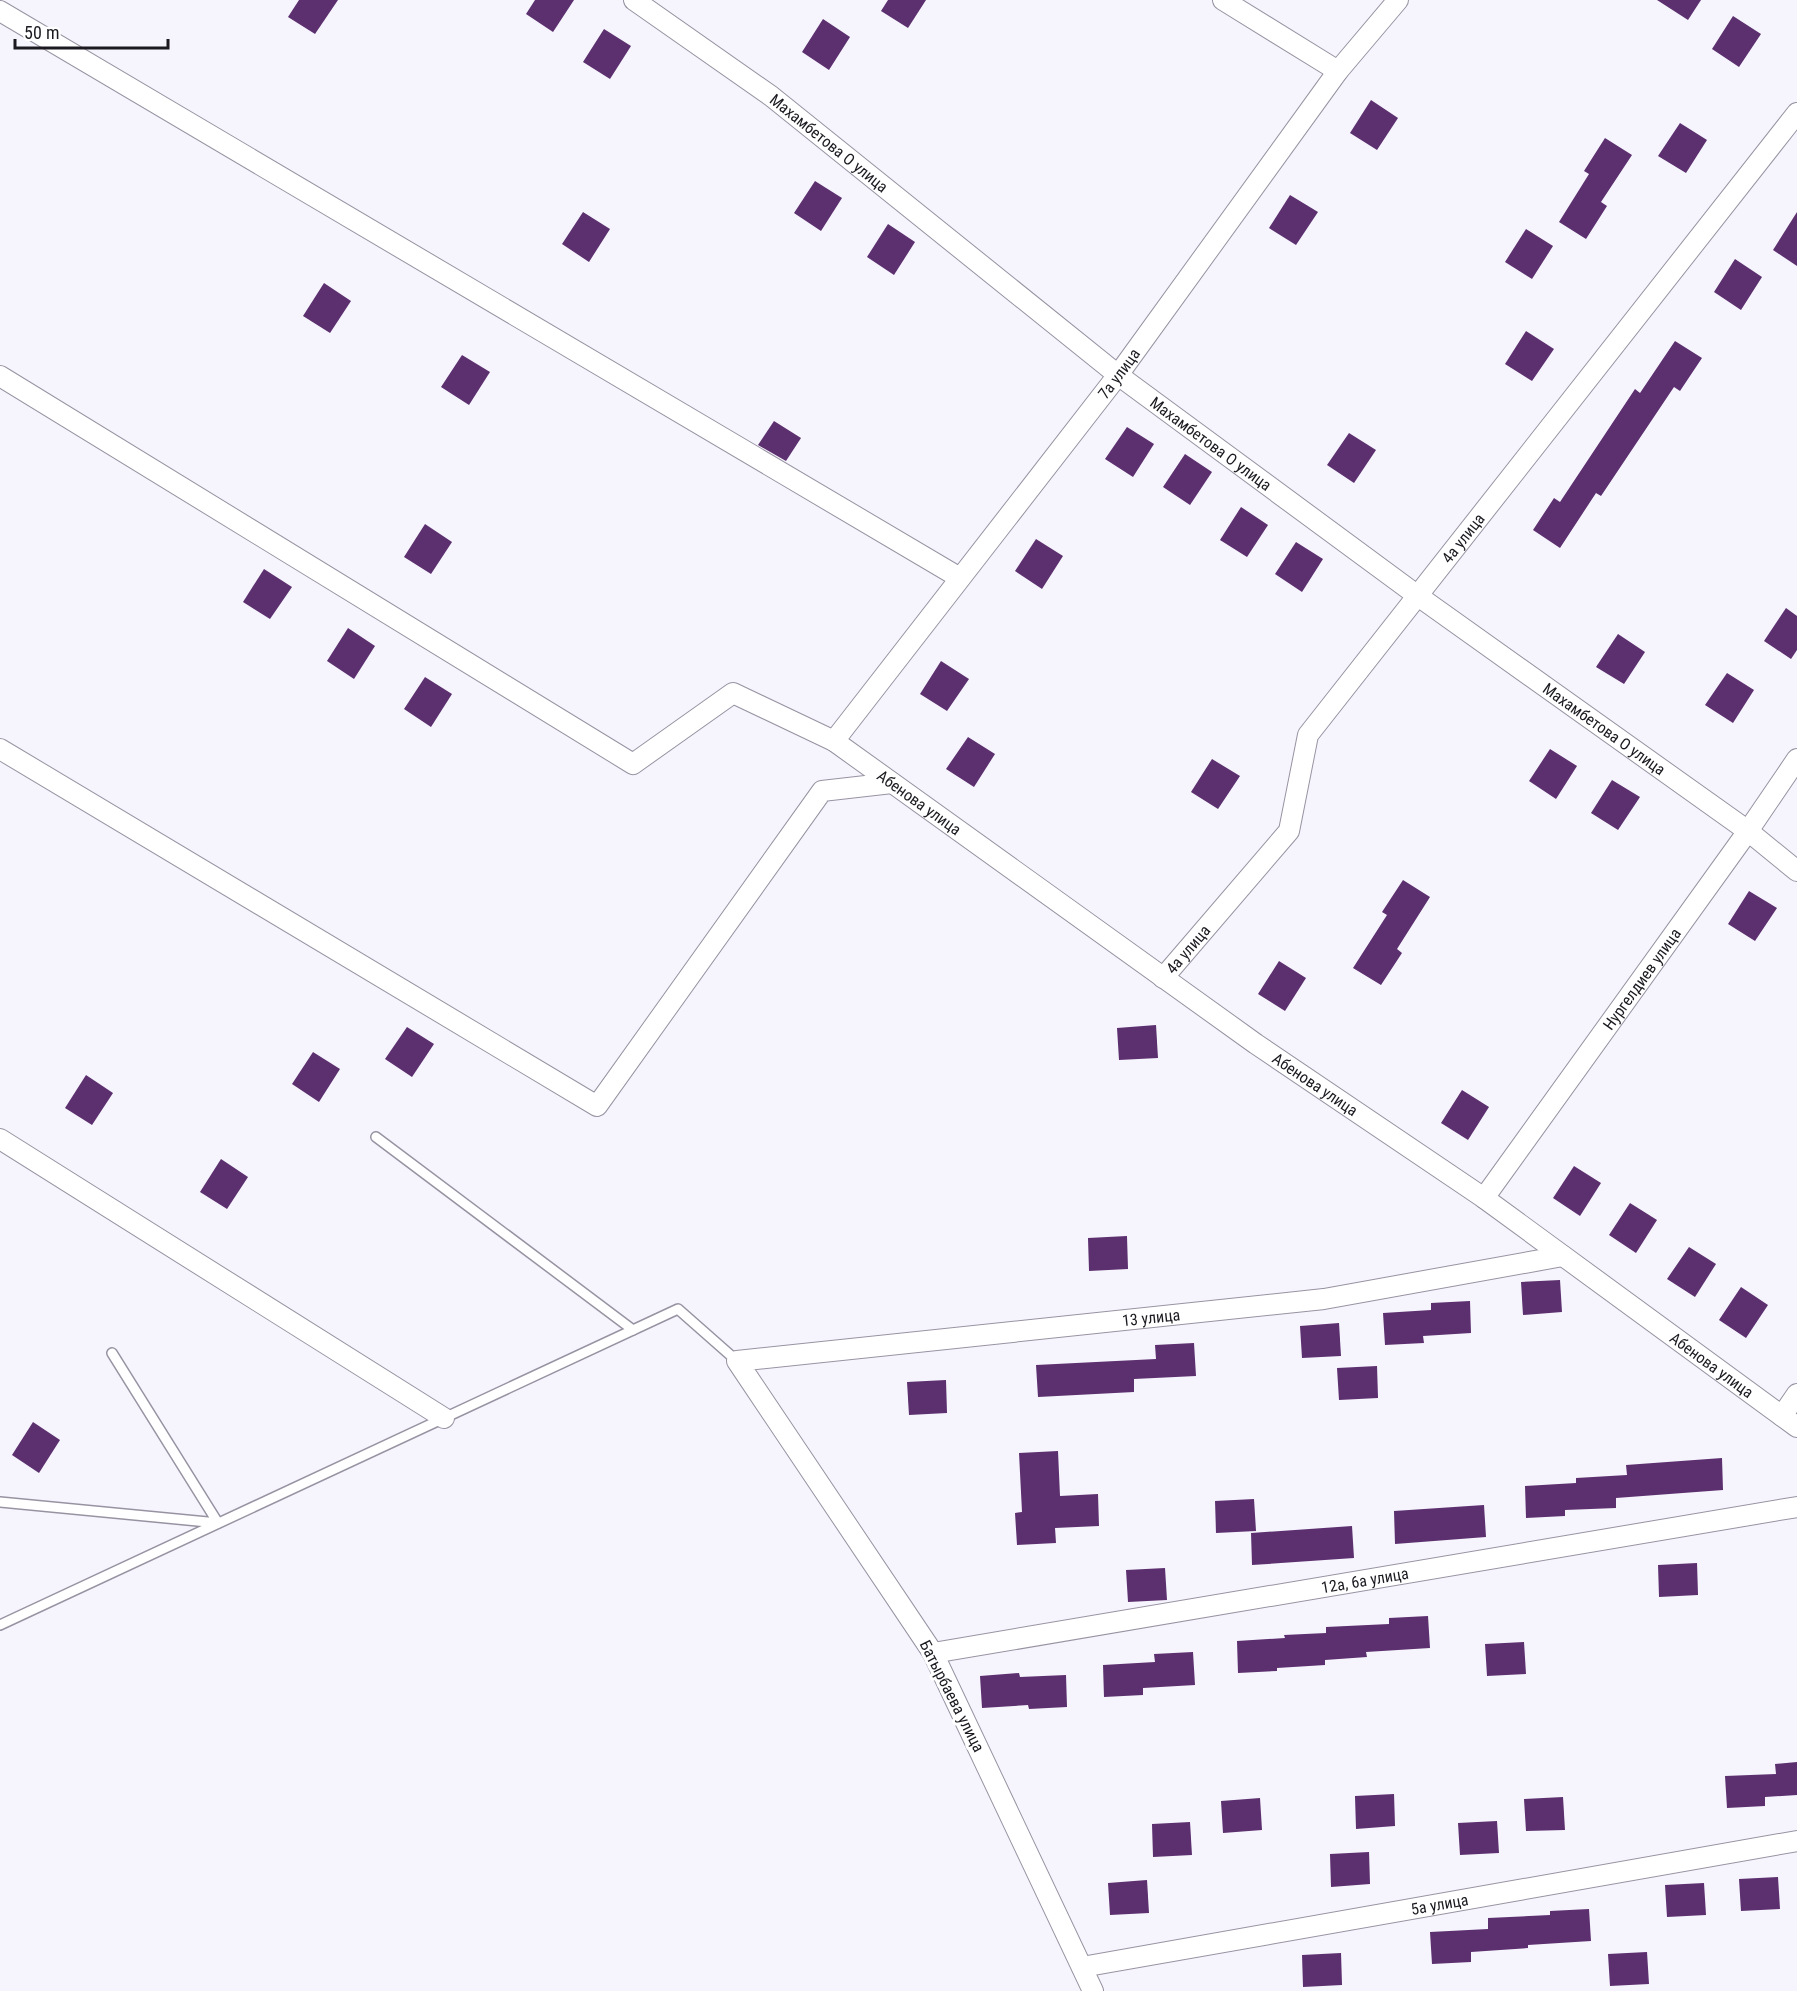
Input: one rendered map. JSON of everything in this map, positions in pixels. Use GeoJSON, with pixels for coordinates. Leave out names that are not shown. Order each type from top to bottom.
{"type":"FeatureCollection","features":[{"type":"Feature","properties":{"kind":"street","name":"Махамбетова О улица"},"geometry":{"type":"LineString","coordinates":[[634,0],[771,96],[1118,375],[1418,596],[1748,831],[1797,871]]}},
{"type":"Feature","properties":{"kind":"street"},"geometry":{"type":"LineString","coordinates":[[1223,0],[1338,71]]}},
{"type":"Feature","properties":{"kind":"street","name":"7а улица"},"geometry":{"type":"LineString","coordinates":[[834,741],[1118,375],[1338,71],[1398,0]]}},
{"type":"Feature","properties":{"kind":"street"},"geometry":{"type":"LineString","coordinates":[[0,12],[960,578]]}},
{"type":"Feature","properties":{"kind":"street","name":"4а улица"},"geometry":{"type":"LineString","coordinates":[[1163,978],[1289,831],[1308,735],[1797,113]]}},
{"type":"Feature","properties":{"kind":"street","name":"Абенова улица"},"geometry":{"type":"LineString","coordinates":[[0,376],[633,764],[733,693],[834,741],[1256,1044],[1484,1198],[1789,1421]]}},
{"type":"Feature","properties":{"kind":"street"},"geometry":{"type":"LineString","coordinates":[[0,749],[597,1106],[822,791],[892,783]]}},
{"type":"Feature","properties":{"kind":"street","name":"Нургелдиев улица"},"geometry":{"type":"LineString","coordinates":[[1484,1198],[1748,831],[1797,759]]}},
{"type":"Feature","properties":{"kind":"street"},"geometry":{"type":"LineString","coordinates":[[0,1139],[444,1418]]}},
{"type":"Feature","properties":{"kind":"street","name":"13 улица"},"geometry":{"type":"LineString","coordinates":[[737,1361],[1324,1299],[1563,1256]]}},
{"type":"Feature","properties":{"kind":"street","name":"Батырбаева улица"},"geometry":{"type":"LineString","coordinates":[[737,1361],[933,1653],[1093,1991]]}},
{"type":"Feature","properties":{"kind":"street"},"geometry":{"type":"LineString","coordinates":[[1789,1421],[1797,1394]]}},
{"type":"Feature","properties":{"kind":"street","name":"12а, 6а улица"},"geometry":{"type":"LineString","coordinates":[[933,1653],[1797,1507]]}},
{"type":"Feature","properties":{"kind":"street","name":"5а улица"},"geometry":{"type":"LineString","coordinates":[[1082,1967],[1797,1841]]}},
{"type":"Feature","properties":{"kind":"lane"},"geometry":{"type":"LineString","coordinates":[[376,1137],[633,1330]]}},
{"type":"Feature","properties":{"kind":"lane"},"geometry":{"type":"LineString","coordinates":[[0,1625],[678,1309],[737,1361]]}},
{"type":"Feature","properties":{"kind":"lane"},"geometry":{"type":"LineString","coordinates":[[112,1353],[218,1523]]}},
{"type":"Feature","properties":{"kind":"lane"},"geometry":{"type":"LineString","coordinates":[[0,1502],[218,1523]]}},
{"type":"Feature","properties":{"kind":"building"},"geometry":{"type":"Polygon","coordinates":[[[299,0],[338,0],[315,34],[288,17],[299,0]]]}},
{"type":"Feature","properties":{"kind":"building"},"geometry":{"type":"Polygon","coordinates":[[[535,0],[574,0],[553,32],[526,14],[535,0]]]}},
{"type":"Feature","properties":{"kind":"building"},"geometry":{"type":"Polygon","coordinates":[[[888,0],[926,0],[908,28],[881,11],[888,0]]]}},
{"type":"Feature","properties":{"kind":"building"},"geometry":{"type":"Polygon","coordinates":[[[1657,0],[1701,0],[1688,20],[1657,0]]]}},
{"type":"Feature","properties":{"kind":"building"},"geometry":{"type":"Polygon","coordinates":[[[1733,16],[1761,34],[1739,67],[1712,49],[1733,16]]]}},
{"type":"Feature","properties":{"kind":"building"},"geometry":{"type":"Polygon","coordinates":[[[823,19],[850,37],[829,70],[802,52],[823,19]]]}},
{"type":"Feature","properties":{"kind":"building"},"geometry":{"type":"Polygon","coordinates":[[[604,29],[631,46],[610,79],[583,62],[604,29]]]}},
{"type":"Feature","properties":{"kind":"building"},"geometry":{"type":"Polygon","coordinates":[[[1371,100],[1398,118],[1377,150],[1350,133],[1371,100]]]}},
{"type":"Feature","properties":{"kind":"building"},"geometry":{"type":"Polygon","coordinates":[[[1680,123],[1707,140],[1686,173],[1658,156],[1680,123]]]}},
{"type":"Feature","properties":{"kind":"building"},"geometry":{"type":"Polygon","coordinates":[[[1605,138],[1632,155],[1601,202],[1607,206],[1586,239],[1559,222],[1589,174],[1584,171],[1605,138]]]}},
{"type":"Feature","properties":{"kind":"building"},"geometry":{"type":"Polygon","coordinates":[[[815,181],[842,198],[821,231],[794,213],[815,181]]]}},
{"type":"Feature","properties":{"kind":"building"},"geometry":{"type":"Polygon","coordinates":[[[1290,195],[1318,212],[1296,245],[1269,228],[1290,195]]]}},
{"type":"Feature","properties":{"kind":"building"},"geometry":{"type":"Polygon","coordinates":[[[583,212],[610,229],[589,262],[562,244],[583,212]]]}},
{"type":"Feature","properties":{"kind":"building"},"geometry":{"type":"Polygon","coordinates":[[[1797,212],[1797,266],[1773,250],[1797,212]]]}},
{"type":"Feature","properties":{"kind":"building"},"geometry":{"type":"Polygon","coordinates":[[[888,224],[915,242],[894,275],[867,257],[888,224]]]}},
{"type":"Feature","properties":{"kind":"building"},"geometry":{"type":"Polygon","coordinates":[[[1526,229],[1553,246],[1532,279],[1505,262],[1526,229]]]}},
{"type":"Feature","properties":{"kind":"building"},"geometry":{"type":"Polygon","coordinates":[[[1735,259],[1762,277],[1741,310],[1714,292],[1735,259]]]}},
{"type":"Feature","properties":{"kind":"building"},"geometry":{"type":"Polygon","coordinates":[[[324,283],[351,301],[330,333],[303,316],[324,283]]]}},
{"type":"Feature","properties":{"kind":"building"},"geometry":{"type":"Polygon","coordinates":[[[1526,331],[1554,349],[1532,381],[1505,364],[1526,331]]]}},
{"type":"Feature","properties":{"kind":"building"},"geometry":{"type":"Polygon","coordinates":[[[1675,341],[1702,358],[1680,391],[1674,387],[1601,496],[1596,493],[1560,548],[1533,530],[1554,498],[1560,502],[1635,389],[1640,393],[1675,341]]]}},
{"type":"Feature","properties":{"kind":"building"},"geometry":{"type":"Polygon","coordinates":[[[462,355],[490,372],[469,405],[441,387],[462,355]]]}},
{"type":"Feature","properties":{"kind":"building"},"geometry":{"type":"Polygon","coordinates":[[[774,421],[801,438],[786,461],[758,445],[774,421]]]}},
{"type":"Feature","properties":{"kind":"building"},"geometry":{"type":"Polygon","coordinates":[[[1127,427],[1154,444],[1133,477],[1105,459],[1127,427]]]}},
{"type":"Feature","properties":{"kind":"building"},"geometry":{"type":"Polygon","coordinates":[[[1349,433],[1376,450],[1354,483],[1327,465],[1349,433]]]}},
{"type":"Feature","properties":{"kind":"building"},"geometry":{"type":"Polygon","coordinates":[[[1185,454],[1212,472],[1190,505],[1163,487],[1185,454]]]}},
{"type":"Feature","properties":{"kind":"building"},"geometry":{"type":"Polygon","coordinates":[[[1241,507],[1268,525],[1247,557],[1220,540],[1241,507]]]}},
{"type":"Feature","properties":{"kind":"building"},"geometry":{"type":"Polygon","coordinates":[[[425,524],[452,542],[431,574],[404,557],[425,524]]]}},
{"type":"Feature","properties":{"kind":"building"},"geometry":{"type":"Polygon","coordinates":[[[1036,539],[1063,556],[1042,589],[1015,571],[1036,539]]]}},
{"type":"Feature","properties":{"kind":"building"},"geometry":{"type":"Polygon","coordinates":[[[1296,542],[1323,559],[1302,592],[1275,574],[1296,542]]]}},
{"type":"Feature","properties":{"kind":"building"},"geometry":{"type":"Polygon","coordinates":[[[264,569],[292,587],[270,619],[243,602],[264,569]]]}},
{"type":"Feature","properties":{"kind":"building"},"geometry":{"type":"Polygon","coordinates":[[[1786,608],[1797,616],[1797,650],[1791,659],[1764,641],[1786,608]]]}},
{"type":"Feature","properties":{"kind":"building"},"geometry":{"type":"Polygon","coordinates":[[[348,628],[375,646],[354,679],[327,661],[348,628]]]}},
{"type":"Feature","properties":{"kind":"building"},"geometry":{"type":"Polygon","coordinates":[[[1618,634],[1645,652],[1624,684],[1596,667],[1618,634]]]}},
{"type":"Feature","properties":{"kind":"building"},"geometry":{"type":"Polygon","coordinates":[[[941,661],[969,679],[947,711],[920,694],[941,661]]]}},
{"type":"Feature","properties":{"kind":"building"},"geometry":{"type":"Polygon","coordinates":[[[1727,673],[1754,690],[1733,723],[1705,705],[1727,673]]]}},
{"type":"Feature","properties":{"kind":"building"},"geometry":{"type":"Polygon","coordinates":[[[425,677],[452,694],[431,727],[404,709],[425,677]]]}},
{"type":"Feature","properties":{"kind":"building"},"geometry":{"type":"Polygon","coordinates":[[[968,737],[995,754],[974,787],[946,769],[968,737]]]}},
{"type":"Feature","properties":{"kind":"building"},"geometry":{"type":"Polygon","coordinates":[[[1550,749],[1577,766],[1556,799],[1529,781],[1550,749]]]}},
{"type":"Feature","properties":{"kind":"building"},"geometry":{"type":"Polygon","coordinates":[[[1212,759],[1240,776],[1218,809],[1191,792],[1212,759]]]}},
{"type":"Feature","properties":{"kind":"building"},"geometry":{"type":"Polygon","coordinates":[[[1612,780],[1640,797],[1618,830],[1591,813],[1612,780]]]}},
{"type":"Feature","properties":{"kind":"building"},"geometry":{"type":"Polygon","coordinates":[[[1403,880],[1430,897],[1397,949],[1402,953],[1381,985],[1353,968],[1387,915],[1382,912],[1403,880]]]}},
{"type":"Feature","properties":{"kind":"building"},"geometry":{"type":"Polygon","coordinates":[[[1749,891],[1777,908],[1755,941],[1728,924],[1749,891]]]}},
{"type":"Feature","properties":{"kind":"building"},"geometry":{"type":"Polygon","coordinates":[[[1279,961],[1306,978],[1285,1011],[1258,994],[1279,961]]]}},
{"type":"Feature","properties":{"kind":"building"},"geometry":{"type":"Polygon","coordinates":[[[1156,1025],[1158,1058],[1119,1060],[1117,1028],[1156,1025]]]}},
{"type":"Feature","properties":{"kind":"building"},"geometry":{"type":"Polygon","coordinates":[[[407,1027],[434,1044],[412,1077],[385,1059],[407,1027]]]}},
{"type":"Feature","properties":{"kind":"building"},"geometry":{"type":"Polygon","coordinates":[[[313,1052],[340,1069],[319,1102],[292,1084],[313,1052]]]}},
{"type":"Feature","properties":{"kind":"building"},"geometry":{"type":"Polygon","coordinates":[[[86,1075],[113,1093],[92,1125],[65,1108],[86,1075]]]}},
{"type":"Feature","properties":{"kind":"building"},"geometry":{"type":"Polygon","coordinates":[[[1462,1090],[1489,1107],[1468,1140],[1441,1123],[1462,1090]]]}},
{"type":"Feature","properties":{"kind":"building"},"geometry":{"type":"Polygon","coordinates":[[[221,1159],[248,1177],[227,1209],[200,1192],[221,1159]]]}},
{"type":"Feature","properties":{"kind":"building"},"geometry":{"type":"Polygon","coordinates":[[[1574,1166],[1601,1183],[1580,1216],[1553,1198],[1574,1166]]]}},
{"type":"Feature","properties":{"kind":"building"},"geometry":{"type":"Polygon","coordinates":[[[1630,1203],[1657,1220],[1636,1253],[1609,1235],[1630,1203]]]}},
{"type":"Feature","properties":{"kind":"building"},"geometry":{"type":"Polygon","coordinates":[[[1127,1236],[1128,1269],[1089,1271],[1088,1238],[1127,1236]]]}},
{"type":"Feature","properties":{"kind":"building"},"geometry":{"type":"Polygon","coordinates":[[[1689,1247],[1716,1264],[1695,1297],[1667,1279],[1689,1247]]]}},
{"type":"Feature","properties":{"kind":"building"},"geometry":{"type":"Polygon","coordinates":[[[1560,1280],[1562,1312],[1523,1315],[1521,1282],[1560,1280]]]}},
{"type":"Feature","properties":{"kind":"building"},"geometry":{"type":"Polygon","coordinates":[[[1741,1287],[1768,1305],[1746,1338],[1719,1320],[1741,1287]]]}},
{"type":"Feature","properties":{"kind":"building"},"geometry":{"type":"Polygon","coordinates":[[[1470,1301],[1471,1333],[1423,1336],[1424,1343],[1385,1345],[1383,1313],[1431,1310],[1431,1303],[1470,1301]]]}},
{"type":"Feature","properties":{"kind":"building"},"geometry":{"type":"Polygon","coordinates":[[[1339,1323],[1341,1356],[1302,1358],[1300,1326],[1339,1323]]]}},
{"type":"Feature","properties":{"kind":"building"},"geometry":{"type":"Polygon","coordinates":[[[1194,1343],[1196,1376],[1134,1379],[1134,1392],[1038,1397],[1036,1365],[1156,1359],[1155,1345],[1194,1343]]]}},
{"type":"Feature","properties":{"kind":"building"},"geometry":{"type":"Polygon","coordinates":[[[1377,1366],[1378,1398],[1339,1400],[1337,1368],[1377,1366]]]}},
{"type":"Feature","properties":{"kind":"building"},"geometry":{"type":"Polygon","coordinates":[[[946,1380],[947,1413],[909,1415],[907,1382],[946,1380]]]}},
{"type":"Feature","properties":{"kind":"building"},"geometry":{"type":"Polygon","coordinates":[[[33,1422],[60,1440],[39,1473],[12,1455],[33,1422]]]}},
{"type":"Feature","properties":{"kind":"building"},"geometry":{"type":"Polygon","coordinates":[[[1058,1451],[1060,1496],[1098,1494],[1099,1526],[1055,1528],[1056,1543],[1017,1545],[1015,1513],[1022,1512],[1019,1453],[1058,1451]]]}},
{"type":"Feature","properties":{"kind":"building"},"geometry":{"type":"Polygon","coordinates":[[[1722,1458],[1723,1490],[1616,1498],[1616,1508],[1565,1510],[1565,1516],[1526,1518],[1525,1486],[1576,1483],[1576,1478],[1627,1475],[1626,1465],[1722,1458]]]}},
{"type":"Feature","properties":{"kind":"building"},"geometry":{"type":"Polygon","coordinates":[[[1254,1499],[1256,1531],[1216,1533],[1215,1501],[1254,1499]]]}},
{"type":"Feature","properties":{"kind":"building"},"geometry":{"type":"Polygon","coordinates":[[[1484,1505],[1486,1537],[1395,1544],[1394,1511],[1484,1505]]]}},
{"type":"Feature","properties":{"kind":"building"},"geometry":{"type":"Polygon","coordinates":[[[1352,1526],[1354,1558],[1252,1565],[1251,1533],[1352,1526]]]}},
{"type":"Feature","properties":{"kind":"building"},"geometry":{"type":"Polygon","coordinates":[[[1697,1563],[1698,1595],[1659,1597],[1658,1565],[1697,1563]]]}},
{"type":"Feature","properties":{"kind":"building"},"geometry":{"type":"Polygon","coordinates":[[[1165,1568],[1167,1600],[1128,1602],[1126,1570],[1165,1568]]]}},
{"type":"Feature","properties":{"kind":"building"},"geometry":{"type":"Polygon","coordinates":[[[1428,1616],[1430,1648],[1366,1652],[1367,1657],[1325,1660],[1325,1665],[1238,1673],[1237,1641],[1326,1633],[1326,1627],[1389,1624],[1389,1618],[1428,1616]]]}},
{"type":"Feature","properties":{"kind":"building"},"geometry":{"type":"Polygon","coordinates":[[[1524,1642],[1526,1674],[1487,1676],[1485,1644],[1524,1642]]]}},
{"type":"Feature","properties":{"kind":"building"},"geometry":{"type":"Polygon","coordinates":[[[1193,1652],[1195,1685],[1143,1688],[1143,1695],[1104,1697],[1103,1665],[1155,1662],[1154,1654],[1193,1652]]]}},
{"type":"Feature","properties":{"kind":"building"},"geometry":{"type":"Polygon","coordinates":[[[1019,1673],[1020,1677],[1066,1675],[1067,1707],[1029,1709],[1028,1705],[982,1708],[980,1676],[1019,1673]]]}},
{"type":"Feature","properties":{"kind":"building"},"geometry":{"type":"Polygon","coordinates":[[[1797,1762],[1797,1795],[1765,1797],[1765,1806],[1727,1808],[1725,1776],[1776,1774],[1775,1764],[1797,1762]]]}},
{"type":"Feature","properties":{"kind":"building"},"geometry":{"type":"Polygon","coordinates":[[[1394,1794],[1395,1826],[1356,1829],[1355,1796],[1394,1794]]]}},
{"type":"Feature","properties":{"kind":"building"},"geometry":{"type":"Polygon","coordinates":[[[1563,1797],[1565,1830],[1526,1831],[1524,1799],[1563,1797]]]}},
{"type":"Feature","properties":{"kind":"building"},"geometry":{"type":"Polygon","coordinates":[[[1260,1798],[1262,1830],[1223,1833],[1221,1801],[1260,1798]]]}},
{"type":"Feature","properties":{"kind":"building"},"geometry":{"type":"Polygon","coordinates":[[[1497,1821],[1499,1853],[1460,1855],[1458,1823],[1497,1821]]]}},
{"type":"Feature","properties":{"kind":"building"},"geometry":{"type":"Polygon","coordinates":[[[1190,1822],[1192,1855],[1153,1857],[1152,1824],[1190,1822]]]}},
{"type":"Feature","properties":{"kind":"building"},"geometry":{"type":"Polygon","coordinates":[[[1369,1852],[1370,1884],[1331,1887],[1330,1854],[1369,1852]]]}},
{"type":"Feature","properties":{"kind":"building"},"geometry":{"type":"Polygon","coordinates":[[[1778,1877],[1780,1909],[1741,1911],[1739,1879],[1778,1877]]]}},
{"type":"Feature","properties":{"kind":"building"},"geometry":{"type":"Polygon","coordinates":[[[1147,1880],[1149,1913],[1110,1915],[1108,1883],[1147,1880]]]}},
{"type":"Feature","properties":{"kind":"building"},"geometry":{"type":"Polygon","coordinates":[[[1704,1883],[1706,1915],[1667,1917],[1665,1885],[1704,1883]]]}},
{"type":"Feature","properties":{"kind":"building"},"geometry":{"type":"Polygon","coordinates":[[[1589,1909],[1591,1941],[1471,1952],[1471,1962],[1432,1964],[1430,1932],[1488,1929],[1488,1918],[1550,1915],[1550,1911],[1589,1909]]]}},
{"type":"Feature","properties":{"kind":"building"},"geometry":{"type":"Polygon","coordinates":[[[1647,1952],[1649,1984],[1610,1986],[1608,1954],[1647,1952]]]}},
{"type":"Feature","properties":{"kind":"building"},"geometry":{"type":"Polygon","coordinates":[[[1341,1953],[1342,1985],[1303,1987],[1302,1955],[1341,1953]]]}}]}
